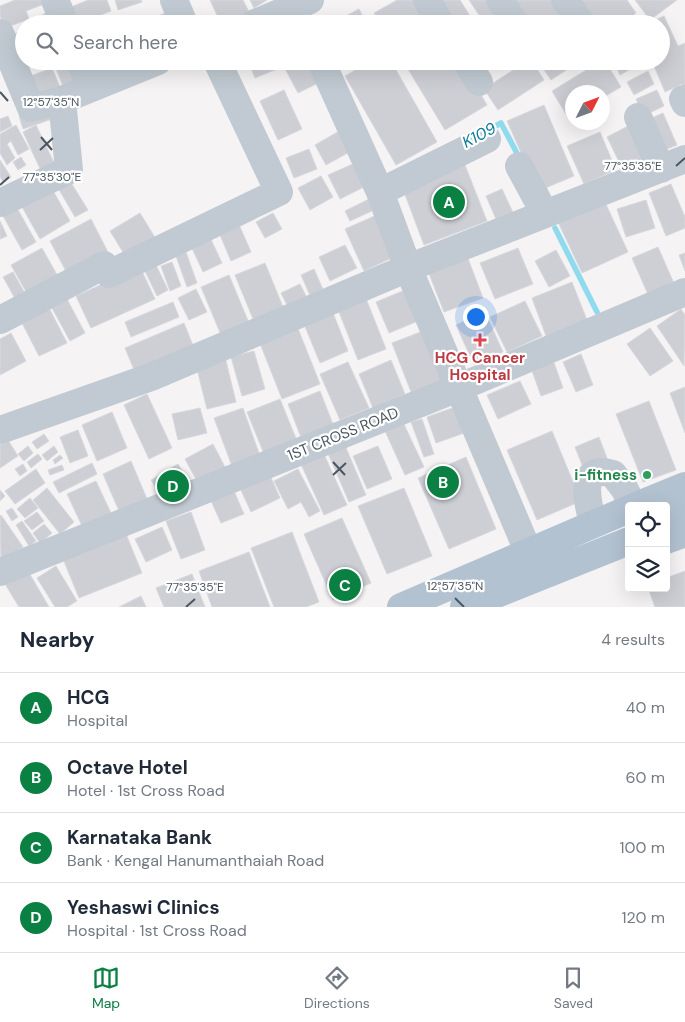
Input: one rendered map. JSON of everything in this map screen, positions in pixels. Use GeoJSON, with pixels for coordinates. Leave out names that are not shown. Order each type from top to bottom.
{"type":"FeatureCollection","features":[{"type":"Feature","properties":{"kind":"main road"},"geometry":{"type":"LineString","coordinates":[[644,502],[685,486]]}},
{"type":"Feature","properties":{"kind":"main road"},"geometry":{"type":"LineString","coordinates":[[670,513],[685,507]]}},
{"type":"Feature","properties":{"kind":"main road"},"geometry":{"type":"LineString","coordinates":[[401,607],[625,511]]}},
{"type":"Feature","properties":{"kind":"main road"},"geometry":{"type":"LineString","coordinates":[[670,526],[685,520]]}},
{"type":"Feature","properties":{"kind":"main road"},"geometry":{"type":"LineString","coordinates":[[429,607],[625,531]]}},
{"type":"Feature","properties":{"kind":"main road"},"geometry":{"type":"LineString","coordinates":[[670,539],[685,533]]}},
{"type":"Feature","properties":{"kind":"main road"},"geometry":{"type":"LineString","coordinates":[[464,607],[625,543]]}},
{"type":"Feature","properties":{"kind":"main road"},"geometry":{"type":"LineString","coordinates":[[505,607],[625,558]]}},
{"type":"Feature","properties":{"kind":"street"},"geometry":{"type":"LineString","coordinates":[[56,0],[62,15]]}},
{"type":"Feature","properties":{"kind":"street"},"geometry":{"type":"LineString","coordinates":[[174,0],[180,15]]}},
{"type":"Feature","properties":{"kind":"street"},"geometry":{"type":"LineString","coordinates":[[427,0],[436,15]]}},
{"type":"Feature","properties":{"kind":"street"},"geometry":{"type":"LineString","coordinates":[[500,0],[509,15]]}},
{"type":"Feature","properties":{"kind":"street"},"geometry":{"type":"LineString","coordinates":[[565,0],[576,15]]}},
{"type":"Feature","properties":{"kind":"street"},"geometry":{"type":"LineString","coordinates":[[280,15],[301,8]]}},
{"type":"Feature","properties":{"kind":"street"},"geometry":{"type":"LineString","coordinates":[[0,33],[15,68]]}},
{"type":"Feature","properties":{"kind":"street"},"geometry":{"type":"LineString","coordinates":[[16,70],[32,108],[62,100],[134,70]]}},
{"type":"Feature","properties":{"kind":"street"},"geometry":{"type":"LineString","coordinates":[[83,70],[90,87]]}},
{"type":"Feature","properties":{"kind":"street"},"geometry":{"type":"LineString","coordinates":[[0,320],[104,265],[109,274],[278,192],[221,70]]}},
{"type":"Feature","properties":{"kind":"street"},"geometry":{"type":"LineString","coordinates":[[325,70],[380,192],[408,268],[528,551]]}},
{"type":"Feature","properties":{"kind":"street"},"geometry":{"type":"LineString","coordinates":[[0,203],[69,170],[62,100]]}},
{"type":"Feature","properties":{"kind":"street"},"geometry":{"type":"LineString","coordinates":[[0,430],[151,377],[408,268],[673,164],[638,118]]}},
{"type":"Feature","properties":{"kind":"street"},"geometry":{"type":"LineString","coordinates":[[380,192],[487,139]]}},
{"type":"Feature","properties":{"kind":"street"},"geometry":{"type":"LineString","coordinates":[[519,166],[545,214]]}},
{"type":"Feature","properties":{"kind":"street","name":"1ST CROSS ROAD"},"geometry":{"type":"LineString","coordinates":[[0,572],[458,388],[685,292]]}},
{"type":"Feature","properties":{"kind":"street"},"geometry":{"type":"LineString","coordinates":[[593,523],[585,492],[586,484],[598,472],[613,474],[632,502]]}},
{"type":"Feature","properties":{"kind":"building"},"geometry":{"type":"Polygon","coordinates":[[[15,0],[43,0],[44,4],[26,11],[28,15],[15,15],[15,24],[5,28],[0,16],[0,6],[15,0]]]}},
{"type":"Feature","properties":{"kind":"building"},"geometry":{"type":"Polygon","coordinates":[[[88,0],[107,0],[111,11],[101,15],[74,15],[71,7],[88,0]]]}},
{"type":"Feature","properties":{"kind":"building"},"geometry":{"type":"Polygon","coordinates":[[[115,0],[141,0],[142,2],[118,10],[115,0]]]}},
{"type":"Feature","properties":{"kind":"building"},"geometry":{"type":"Polygon","coordinates":[[[210,0],[243,0],[249,12],[242,15],[217,15],[210,0]]]}},
{"type":"Feature","properties":{"kind":"building"},"geometry":{"type":"Polygon","coordinates":[[[250,0],[267,0],[254,8],[250,0]]]}},
{"type":"Feature","properties":{"kind":"building"},"geometry":{"type":"Polygon","coordinates":[[[397,0],[423,0],[432,15],[375,15],[374,13],[397,0]]]}},
{"type":"Feature","properties":{"kind":"building"},"geometry":{"type":"Polygon","coordinates":[[[441,0],[460,0],[469,15],[445,15],[441,0]]]}},
{"type":"Feature","properties":{"kind":"building"},"geometry":{"type":"Polygon","coordinates":[[[469,0],[493,0],[504,15],[479,15],[469,0]]]}},
{"type":"Feature","properties":{"kind":"building"},"geometry":{"type":"Polygon","coordinates":[[[506,0],[558,0],[569,15],[517,15],[506,0]]]}},
{"type":"Feature","properties":{"kind":"building"},"geometry":{"type":"Polygon","coordinates":[[[574,0],[627,0],[636,13],[633,15],[585,15],[574,0]]]}},
{"type":"Feature","properties":{"kind":"building"},"geometry":{"type":"Polygon","coordinates":[[[635,0],[677,0],[657,15],[646,15],[635,0]]]}},
{"type":"Feature","properties":{"kind":"building"},"geometry":{"type":"Polygon","coordinates":[[[359,9],[362,15],[348,15],[359,9]]]}},
{"type":"Feature","properties":{"kind":"building"},"geometry":{"type":"Polygon","coordinates":[[[172,10],[174,15],[160,15],[172,10]]]}},
{"type":"Feature","properties":{"kind":"building"},"geometry":{"type":"Polygon","coordinates":[[[670,29],[678,46],[685,43],[685,91],[682,84],[665,92],[656,70],[670,70],[670,29]]]}},
{"type":"Feature","properties":{"kind":"building"},"geometry":{"type":"Polygon","coordinates":[[[15,34],[15,43],[13,44],[10,36],[15,34]]]}},
{"type":"Feature","properties":{"kind":"building"},"geometry":{"type":"Polygon","coordinates":[[[47,70],[53,70],[61,89],[29,102],[20,80],[47,70]]]}},
{"type":"Feature","properties":{"kind":"building"},"geometry":{"type":"Polygon","coordinates":[[[57,70],[75,70],[80,83],[64,89],[57,70]]]}},
{"type":"Feature","properties":{"kind":"building"},"geometry":{"type":"Polygon","coordinates":[[[252,70],[275,70],[255,78],[252,70]]]}},
{"type":"Feature","properties":{"kind":"building"},"geometry":{"type":"Polygon","coordinates":[[[286,70],[319,70],[324,80],[298,93],[286,70]]]}},
{"type":"Feature","properties":{"kind":"building"},"geometry":{"type":"Polygon","coordinates":[[[355,70],[396,70],[437,142],[396,165],[345,76],[355,70]]]}},
{"type":"Feature","properties":{"kind":"building"},"geometry":{"type":"Polygon","coordinates":[[[408,70],[466,70],[487,105],[445,130],[408,70]]]}},
{"type":"Feature","properties":{"kind":"building"},"geometry":{"type":"Polygon","coordinates":[[[513,70],[538,70],[544,80],[498,110],[484,89],[513,70]]]}},
{"type":"Feature","properties":{"kind":"building"},"geometry":{"type":"Polygon","coordinates":[[[544,70],[566,70],[551,80],[544,70]]]}},
{"type":"Feature","properties":{"kind":"building"},"geometry":{"type":"Polygon","coordinates":[[[586,70],[611,70],[621,87],[610,93],[610,85],[565,85],[565,112],[552,91],[586,70]]]}},
{"type":"Feature","properties":{"kind":"building"},"geometry":{"type":"Polygon","coordinates":[[[618,70],[629,70],[620,75],[618,70]]]}},
{"type":"Feature","properties":{"kind":"building"},"geometry":{"type":"Polygon","coordinates":[[[648,71],[654,84],[634,95],[627,82],[648,71]]]}},
{"type":"Feature","properties":{"kind":"building"},"geometry":{"type":"Polygon","coordinates":[[[284,90],[302,129],[278,140],[260,101],[284,90]]]}},
{"type":"Feature","properties":{"kind":"building"},"geometry":{"type":"Polygon","coordinates":[[[657,90],[664,106],[643,116],[636,99],[657,90]]]}},
{"type":"Feature","properties":{"kind":"building"},"geometry":{"type":"Polygon","coordinates":[[[544,105],[574,176],[538,191],[507,121],[544,105]]]}},
{"type":"Feature","properties":{"kind":"building"},"geometry":{"type":"Polygon","coordinates":[[[47,106],[52,119],[23,129],[19,116],[47,106]]]}},
{"type":"Feature","properties":{"kind":"building"},"geometry":{"type":"Polygon","coordinates":[[[663,113],[677,145],[657,153],[643,122],[663,113]]]}},
{"type":"Feature","properties":{"kind":"building"},"geometry":{"type":"Polygon","coordinates":[[[8,116],[12,126],[0,132],[0,119],[8,116]]]}},
{"type":"Feature","properties":{"kind":"building"},"geometry":{"type":"Polygon","coordinates":[[[16,125],[29,149],[18,155],[11,141],[7,144],[15,158],[7,165],[0,153],[0,134],[16,125]]]}},
{"type":"Feature","properties":{"kind":"building"},"geometry":{"type":"Polygon","coordinates":[[[36,125],[57,169],[43,175],[23,132],[36,125]]]}},
{"type":"Feature","properties":{"kind":"building"},"geometry":{"type":"Polygon","coordinates":[[[630,125],[646,158],[623,170],[607,137],[630,125]]]}},
{"type":"Feature","properties":{"kind":"building"},"geometry":{"type":"Polygon","coordinates":[[[341,130],[353,150],[326,165],[315,145],[341,130]]]}},
{"type":"Feature","properties":{"kind":"building"},"geometry":{"type":"Polygon","coordinates":[[[600,132],[616,170],[584,184],[567,146],[600,132]]]}},
{"type":"Feature","properties":{"kind":"building"},"geometry":{"type":"Polygon","coordinates":[[[309,149],[317,169],[294,178],[286,158],[309,149]]]}},
{"type":"Feature","properties":{"kind":"building"},"geometry":{"type":"Polygon","coordinates":[[[21,157],[26,165],[18,170],[13,162],[21,157]]]}},
{"type":"Feature","properties":{"kind":"building"},"geometry":{"type":"Polygon","coordinates":[[[0,160],[11,177],[3,182],[0,177],[0,160]]]}},
{"type":"Feature","properties":{"kind":"building"},"geometry":{"type":"Polygon","coordinates":[[[463,160],[487,221],[424,245],[401,184],[463,160]]]}},
{"type":"Feature","properties":{"kind":"building"},"geometry":{"type":"Polygon","coordinates":[[[355,163],[366,186],[340,199],[328,175],[355,163]]]}},
{"type":"Feature","properties":{"kind":"building"},"geometry":{"type":"Polygon","coordinates":[[[321,176],[333,197],[310,210],[298,188],[321,176]]]}},
{"type":"Feature","properties":{"kind":"building"},"geometry":{"type":"Polygon","coordinates":[[[70,181],[88,210],[75,217],[58,188],[70,181]]]}},
{"type":"Feature","properties":{"kind":"building"},"geometry":{"type":"Polygon","coordinates":[[[671,184],[685,217],[685,228],[666,236],[649,193],[671,184]]]}},
{"type":"Feature","properties":{"kind":"building"},"geometry":{"type":"Polygon","coordinates":[[[51,187],[70,221],[40,239],[21,205],[51,187]]]}},
{"type":"Feature","properties":{"kind":"building"},"geometry":{"type":"Polygon","coordinates":[[[502,189],[516,219],[499,226],[486,196],[502,189]]]}},
{"type":"Feature","properties":{"kind":"building"},"geometry":{"type":"Polygon","coordinates":[[[369,199],[374,210],[350,221],[345,211],[369,199]]]}},
{"type":"Feature","properties":{"kind":"building"},"geometry":{"type":"Polygon","coordinates":[[[604,200],[628,252],[582,273],[558,222],[604,200]]]}},
{"type":"Feature","properties":{"kind":"building"},"geometry":{"type":"Polygon","coordinates":[[[646,200],[655,228],[626,237],[617,209],[646,200]]]}},
{"type":"Feature","properties":{"kind":"building"},"geometry":{"type":"Polygon","coordinates":[[[16,206],[36,242],[22,250],[2,214],[16,206]]]}},
{"type":"Feature","properties":{"kind":"building"},"geometry":{"type":"Polygon","coordinates":[[[140,213],[159,244],[129,262],[110,231],[140,213]]]}},
{"type":"Feature","properties":{"kind":"building"},"geometry":{"type":"Polygon","coordinates":[[[273,213],[282,229],[265,238],[256,222],[273,213]]]}},
{"type":"Feature","properties":{"kind":"building"},"geometry":{"type":"Polygon","coordinates":[[[379,214],[398,255],[364,271],[345,229],[379,214]]]}},
{"type":"Feature","properties":{"kind":"building"},"geometry":{"type":"Polygon","coordinates":[[[91,219],[111,258],[70,279],[50,241],[91,219]]]}},
{"type":"Feature","properties":{"kind":"building"},"geometry":{"type":"Polygon","coordinates":[[[237,220],[251,252],[231,261],[217,228],[237,220]]]}},
{"type":"Feature","properties":{"kind":"building"},"geometry":{"type":"Polygon","coordinates":[[[0,221],[7,236],[0,239],[0,221]]]}},
{"type":"Feature","properties":{"kind":"building"},"geometry":{"type":"Polygon","coordinates":[[[209,235],[222,263],[203,272],[190,244],[209,235]]]}},
{"type":"Feature","properties":{"kind":"building"},"geometry":{"type":"Polygon","coordinates":[[[345,245],[357,268],[330,281],[319,257],[345,245]]]}},
{"type":"Feature","properties":{"kind":"building"},"geometry":{"type":"Polygon","coordinates":[[[658,247],[676,288],[650,299],[632,258],[658,247]]]}},
{"type":"Feature","properties":{"kind":"building"},"geometry":{"type":"Polygon","coordinates":[[[42,248],[60,280],[29,297],[11,265],[42,248]]]}},
{"type":"Feature","properties":{"kind":"building"},"geometry":{"type":"Polygon","coordinates":[[[518,248],[533,284],[495,299],[480,263],[518,248]]]}},
{"type":"Feature","properties":{"kind":"building"},"geometry":{"type":"Polygon","coordinates":[[[556,250],[570,276],[549,287],[535,261],[556,250]]]}},
{"type":"Feature","properties":{"kind":"building"},"geometry":{"type":"Polygon","coordinates":[[[186,252],[197,283],[187,287],[176,256],[186,252]]]}},
{"type":"Feature","properties":{"kind":"building"},"geometry":{"type":"Polygon","coordinates":[[[685,253],[685,271],[679,255],[685,253]]]}},
{"type":"Feature","properties":{"kind":"building"},"geometry":{"type":"Polygon","coordinates":[[[467,256],[483,298],[444,312],[428,271],[467,256]]]}},
{"type":"Feature","properties":{"kind":"building"},"geometry":{"type":"Polygon","coordinates":[[[172,262],[181,286],[170,291],[161,266],[172,262]]]}},
{"type":"Feature","properties":{"kind":"building"},"geometry":{"type":"Polygon","coordinates":[[[155,263],[168,290],[157,296],[144,269],[155,263]]]}},
{"type":"Feature","properties":{"kind":"building"},"geometry":{"type":"Polygon","coordinates":[[[265,263],[283,307],[253,319],[235,275],[265,263]]]}},
{"type":"Feature","properties":{"kind":"building"},"geometry":{"type":"Polygon","coordinates":[[[140,267],[155,299],[91,328],[76,296],[140,267]]]}},
{"type":"Feature","properties":{"kind":"building"},"geometry":{"type":"Polygon","coordinates":[[[314,269],[325,294],[312,300],[301,275],[314,269]]]}},
{"type":"Feature","properties":{"kind":"building"},"geometry":{"type":"Polygon","coordinates":[[[13,272],[27,297],[17,302],[3,277],[13,272]]]}},
{"type":"Feature","properties":{"kind":"building"},"geometry":{"type":"Polygon","coordinates":[[[229,275],[249,323],[221,335],[201,287],[229,275]]]}},
{"type":"Feature","properties":{"kind":"building"},"geometry":{"type":"Polygon","coordinates":[[[572,282],[587,320],[546,336],[532,298],[572,282]]]}},
{"type":"Feature","properties":{"kind":"building"},"geometry":{"type":"Polygon","coordinates":[[[300,284],[306,296],[287,305],[281,293],[300,284]]]}},
{"type":"Feature","properties":{"kind":"building"},"geometry":{"type":"Polygon","coordinates":[[[196,289],[207,312],[189,320],[178,298],[196,289]]]}},
{"type":"Feature","properties":{"kind":"building"},"geometry":{"type":"Polygon","coordinates":[[[405,290],[418,321],[389,333],[376,302],[405,290]]]}},
{"type":"Feature","properties":{"kind":"building"},"geometry":{"type":"Polygon","coordinates":[[[365,296],[386,349],[358,360],[337,307],[365,296]]]}},
{"type":"Feature","properties":{"kind":"building"},"geometry":{"type":"Polygon","coordinates":[[[67,299],[85,333],[70,341],[52,308],[67,299]]]}},
{"type":"Feature","properties":{"kind":"building"},"geometry":{"type":"Polygon","coordinates":[[[525,301],[542,336],[507,352],[490,317],[525,301]]]}},
{"type":"Feature","properties":{"kind":"building"},"geometry":{"type":"Polygon","coordinates":[[[173,302],[179,317],[131,337],[125,322],[173,302]]]}},
{"type":"Feature","properties":{"kind":"building"},"geometry":{"type":"Polygon","coordinates":[[[48,306],[67,343],[39,356],[20,319],[48,306]]]}},
{"type":"Feature","properties":{"kind":"building"},"geometry":{"type":"Polygon","coordinates":[[[681,309],[685,315],[684,366],[657,326],[681,309]]]}},
{"type":"Feature","properties":{"kind":"building"},"geometry":{"type":"Polygon","coordinates":[[[485,312],[503,352],[474,365],[456,325],[485,312]]]}},
{"type":"Feature","properties":{"kind":"building"},"geometry":{"type":"Polygon","coordinates":[[[333,313],[348,351],[320,363],[304,324],[333,313]]]}},
{"type":"Feature","properties":{"kind":"building"},"geometry":{"type":"Polygon","coordinates":[[[184,323],[196,353],[137,377],[125,348],[184,323]]]}},
{"type":"Feature","properties":{"kind":"building"},"geometry":{"type":"Polygon","coordinates":[[[297,326],[320,384],[282,399],[259,341],[297,326]]]}},
{"type":"Feature","properties":{"kind":"building"},"geometry":{"type":"Polygon","coordinates":[[[650,328],[673,361],[650,376],[627,344],[650,328]]]}},
{"type":"Feature","properties":{"kind":"building"},"geometry":{"type":"Polygon","coordinates":[[[428,329],[447,379],[411,392],[392,343],[428,329]]]}},
{"type":"Feature","properties":{"kind":"building"},"geometry":{"type":"Polygon","coordinates":[[[11,333],[26,361],[0,375],[0,339],[11,333]]]}},
{"type":"Feature","properties":{"kind":"building"},"geometry":{"type":"Polygon","coordinates":[[[254,351],[265,389],[242,396],[231,357],[254,351]]]}},
{"type":"Feature","properties":{"kind":"building"},"geometry":{"type":"Polygon","coordinates":[[[581,354],[593,385],[576,392],[563,362],[581,354]]]}},
{"type":"Feature","properties":{"kind":"building"},"geometry":{"type":"Polygon","coordinates":[[[225,357],[236,402],[207,409],[196,365],[225,357]]]}},
{"type":"Feature","properties":{"kind":"building"},"geometry":{"type":"Polygon","coordinates":[[[391,360],[405,394],[373,408],[359,374],[391,360]]]}},
{"type":"Feature","properties":{"kind":"building"},"geometry":{"type":"Polygon","coordinates":[[[553,360],[563,388],[541,396],[531,368],[553,360]]]}},
{"type":"Feature","properties":{"kind":"building"},"geometry":{"type":"Polygon","coordinates":[[[348,362],[369,408],[340,420],[320,374],[348,362]]]}},
{"type":"Feature","properties":{"kind":"building"},"geometry":{"type":"Polygon","coordinates":[[[520,381],[531,404],[498,419],[487,395],[520,381]]]}},
{"type":"Feature","properties":{"kind":"building"},"geometry":{"type":"Polygon","coordinates":[[[685,387],[685,433],[670,393],[685,387]]]}},
{"type":"Feature","properties":{"kind":"building"},"geometry":{"type":"Polygon","coordinates":[[[320,391],[336,432],[304,445],[288,404],[320,391]]]}},
{"type":"Feature","properties":{"kind":"building"},"geometry":{"type":"Polygon","coordinates":[[[147,394],[172,448],[149,459],[124,405],[147,394]]]}},
{"type":"Feature","properties":{"kind":"building"},"geometry":{"type":"Polygon","coordinates":[[[280,399],[297,441],[264,454],[247,412],[280,399]]]}},
{"type":"Feature","properties":{"kind":"building"},"geometry":{"type":"Polygon","coordinates":[[[649,401],[676,470],[643,482],[616,414],[649,401]]]}},
{"type":"Feature","properties":{"kind":"building"},"geometry":{"type":"Polygon","coordinates":[[[458,406],[467,432],[436,443],[427,417],[458,406]]]}},
{"type":"Feature","properties":{"kind":"building"},"geometry":{"type":"Polygon","coordinates":[[[200,408],[207,433],[178,440],[172,414],[200,408]]]}},
{"type":"Feature","properties":{"kind":"building"},"geometry":{"type":"Polygon","coordinates":[[[243,408],[260,456],[232,466],[214,418],[243,408]]]}},
{"type":"Feature","properties":{"kind":"building"},"geometry":{"type":"Polygon","coordinates":[[[112,412],[127,448],[97,461],[82,425],[112,412]]]}},
{"type":"Feature","properties":{"kind":"building"},"geometry":{"type":"Polygon","coordinates":[[[422,419],[434,454],[424,457],[411,422],[422,419]]]}},
{"type":"Feature","properties":{"kind":"building"},"geometry":{"type":"Polygon","coordinates":[[[403,422],[424,467],[405,475],[385,431],[403,422]]]}},
{"type":"Feature","properties":{"kind":"building"},"geometry":{"type":"Polygon","coordinates":[[[78,430],[88,456],[70,463],[60,437],[78,430]]]}},
{"type":"Feature","properties":{"kind":"building"},"geometry":{"type":"Polygon","coordinates":[[[552,431],[581,501],[537,520],[507,450],[552,431]]]}},
{"type":"Feature","properties":{"kind":"building"},"geometry":{"type":"Polygon","coordinates":[[[44,434],[49,441],[37,449],[32,442],[44,434]]]}},
{"type":"Feature","properties":{"kind":"building"},"geometry":{"type":"Polygon","coordinates":[[[599,437],[610,466],[586,475],[575,447],[599,437]]]}},
{"type":"Feature","properties":{"kind":"building"},"geometry":{"type":"Polygon","coordinates":[[[8,440],[18,456],[0,468],[0,445],[8,440]]]}},
{"type":"Feature","properties":{"kind":"building"},"geometry":{"type":"Polygon","coordinates":[[[344,443],[366,495],[349,502],[327,451],[344,443]]]}},
{"type":"Feature","properties":{"kind":"building"},"geometry":{"type":"Polygon","coordinates":[[[213,444],[227,471],[199,485],[185,459],[213,444]]]}},
{"type":"Feature","properties":{"kind":"building"},"geometry":{"type":"Polygon","coordinates":[[[28,446],[33,453],[24,461],[18,454],[28,446]]]}},
{"type":"Feature","properties":{"kind":"building"},"geometry":{"type":"Polygon","coordinates":[[[54,446],[58,452],[47,461],[42,455],[54,446]]]}},
{"type":"Feature","properties":{"kind":"building"},"geometry":{"type":"Polygon","coordinates":[[[378,446],[392,479],[367,489],[353,456],[378,446]]]}},
{"type":"Feature","properties":{"kind":"building"},"geometry":{"type":"Polygon","coordinates":[[[323,452],[347,505],[324,515],[300,462],[323,452]]]}},
{"type":"Feature","properties":{"kind":"building"},"geometry":{"type":"Polygon","coordinates":[[[38,454],[42,459],[31,468],[27,462],[38,454]]]}},
{"type":"Feature","properties":{"kind":"building"},"geometry":{"type":"Polygon","coordinates":[[[60,455],[63,458],[55,464],[53,460],[60,455]]]}},
{"type":"Feature","properties":{"kind":"building"},"geometry":{"type":"Polygon","coordinates":[[[466,457],[496,529],[449,549],[418,478],[466,457]]]}},
{"type":"Feature","properties":{"kind":"building"},"geometry":{"type":"Polygon","coordinates":[[[131,461],[147,499],[119,511],[103,474],[131,461]]]}},
{"type":"Feature","properties":{"kind":"building"},"geometry":{"type":"Polygon","coordinates":[[[92,463],[97,474],[59,493],[53,482],[92,463]]]}},
{"type":"Feature","properties":{"kind":"building"},"geometry":{"type":"Polygon","coordinates":[[[23,464],[27,471],[20,476],[15,469],[23,464]]]}},
{"type":"Feature","properties":{"kind":"building"},"geometry":{"type":"Polygon","coordinates":[[[178,464],[191,485],[164,501],[151,480],[178,464]]]}},
{"type":"Feature","properties":{"kind":"building"},"geometry":{"type":"Polygon","coordinates":[[[62,465],[64,470],[50,475],[48,470],[62,465]]]}},
{"type":"Feature","properties":{"kind":"building"},"geometry":{"type":"Polygon","coordinates":[[[36,469],[45,483],[15,504],[5,491],[36,469]]]}},
{"type":"Feature","properties":{"kind":"building"},"geometry":{"type":"Polygon","coordinates":[[[298,469],[320,511],[309,517],[301,502],[288,509],[274,481],[298,469]]]}},
{"type":"Feature","properties":{"kind":"building"},"geometry":{"type":"Polygon","coordinates":[[[269,473],[280,498],[251,512],[239,486],[269,473]]]}},
{"type":"Feature","properties":{"kind":"building"},"geometry":{"type":"Polygon","coordinates":[[[96,481],[112,515],[83,528],[67,494],[96,481]]]}},
{"type":"Feature","properties":{"kind":"building"},"geometry":{"type":"Polygon","coordinates":[[[231,484],[244,514],[221,523],[208,494],[231,484]]]}},
{"type":"Feature","properties":{"kind":"building"},"geometry":{"type":"Polygon","coordinates":[[[47,488],[74,522],[60,534],[33,500],[47,488]]]}},
{"type":"Feature","properties":{"kind":"building"},"geometry":{"type":"Polygon","coordinates":[[[404,488],[432,556],[387,574],[358,506],[404,488]]]}},
{"type":"Feature","properties":{"kind":"building"},"geometry":{"type":"Polygon","coordinates":[[[0,490],[5,496],[0,501],[0,490]]]}},
{"type":"Feature","properties":{"kind":"building"},"geometry":{"type":"Polygon","coordinates":[[[30,498],[38,508],[25,518],[17,509],[30,498]]]}},
{"type":"Feature","properties":{"kind":"building"},"geometry":{"type":"Polygon","coordinates":[[[12,508],[18,517],[12,521],[6,511],[12,508]]]}},
{"type":"Feature","properties":{"kind":"building"},"geometry":{"type":"Polygon","coordinates":[[[37,512],[44,521],[32,530],[24,521],[37,512]]]}},
{"type":"Feature","properties":{"kind":"building"},"geometry":{"type":"Polygon","coordinates":[[[191,512],[205,550],[181,559],[166,521],[191,512]]]}},
{"type":"Feature","properties":{"kind":"building"},"geometry":{"type":"Polygon","coordinates":[[[0,516],[23,547],[1,561],[0,516]]]}},
{"type":"Feature","properties":{"kind":"building"},"geometry":{"type":"Polygon","coordinates":[[[342,518],[371,583],[333,600],[304,534],[342,518]]]}},
{"type":"Feature","properties":{"kind":"building"},"geometry":{"type":"Polygon","coordinates":[[[22,521],[36,541],[29,546],[16,525],[22,521]]]}},
{"type":"Feature","properties":{"kind":"building"},"geometry":{"type":"Polygon","coordinates":[[[44,524],[52,533],[40,543],[33,533],[44,524]]]}},
{"type":"Feature","properties":{"kind":"building"},"geometry":{"type":"Polygon","coordinates":[[[162,527],[172,550],[146,562],[135,539],[162,527]]]}},
{"type":"Feature","properties":{"kind":"building"},"geometry":{"type":"Polygon","coordinates":[[[292,532],[319,602],[306,607],[274,607],[251,548],[292,532]]]}},
{"type":"Feature","properties":{"kind":"building"},"geometry":{"type":"Polygon","coordinates":[[[126,534],[142,573],[79,598],[63,559],[126,534]]]}},
{"type":"Feature","properties":{"kind":"building"},"geometry":{"type":"Polygon","coordinates":[[[249,552],[270,607],[212,607],[199,571],[249,552]]]}},
{"type":"Feature","properties":{"kind":"building"},"geometry":{"type":"Polygon","coordinates":[[[56,566],[77,601],[67,607],[55,607],[37,578],[56,566]]]}},
{"type":"Feature","properties":{"kind":"building"},"geometry":{"type":"Polygon","coordinates":[[[28,571],[49,607],[19,607],[5,584],[28,571]]]}},
{"type":"Feature","properties":{"kind":"building"},"geometry":{"type":"Polygon","coordinates":[[[685,571],[685,607],[655,607],[649,592],[670,592],[670,577],[685,571]]]}},
{"type":"Feature","properties":{"kind":"building"},"geometry":{"type":"Polygon","coordinates":[[[192,574],[205,607],[164,607],[156,588],[192,574]]]}},
{"type":"Feature","properties":{"kind":"building"},"geometry":{"type":"Polygon","coordinates":[[[141,596],[146,607],[119,607],[141,596]]]}},
{"type":"Feature","properties":{"kind":"waterway","name":"K109"},"geometry":{"type":"LineString","coordinates":[[488,130],[501,123],[520,159]]}},
{"type":"Feature","properties":{"kind":"waterway","name":"K109"},"geometry":{"type":"LineString","coordinates":[[555,228],[597,312]]}},
{"type":"Feature","properties":{"kind":"place","name":"HCG"},"geometry":{"type":"Point","coordinates":[449,202]}},
{"type":"Feature","properties":{"kind":"place","name":"HCG Cancer Hospital"},"geometry":{"type":"Point","coordinates":[480,340]}},
{"type":"Feature","properties":{"kind":"place","name":"i-fitness"},"geometry":{"type":"Point","coordinates":[647,475]}},
{"type":"Feature","properties":{"kind":"place","name":"Octave Hotel"},"geometry":{"type":"Point","coordinates":[443,482]}},
{"type":"Feature","properties":{"kind":"place","name":"Yeshaswi Clinics"},"geometry":{"type":"Point","coordinates":[173,486]}},
{"type":"Feature","properties":{"kind":"place","name":"Karnataka Bank"},"geometry":{"type":"Point","coordinates":[345,585]}}]}
